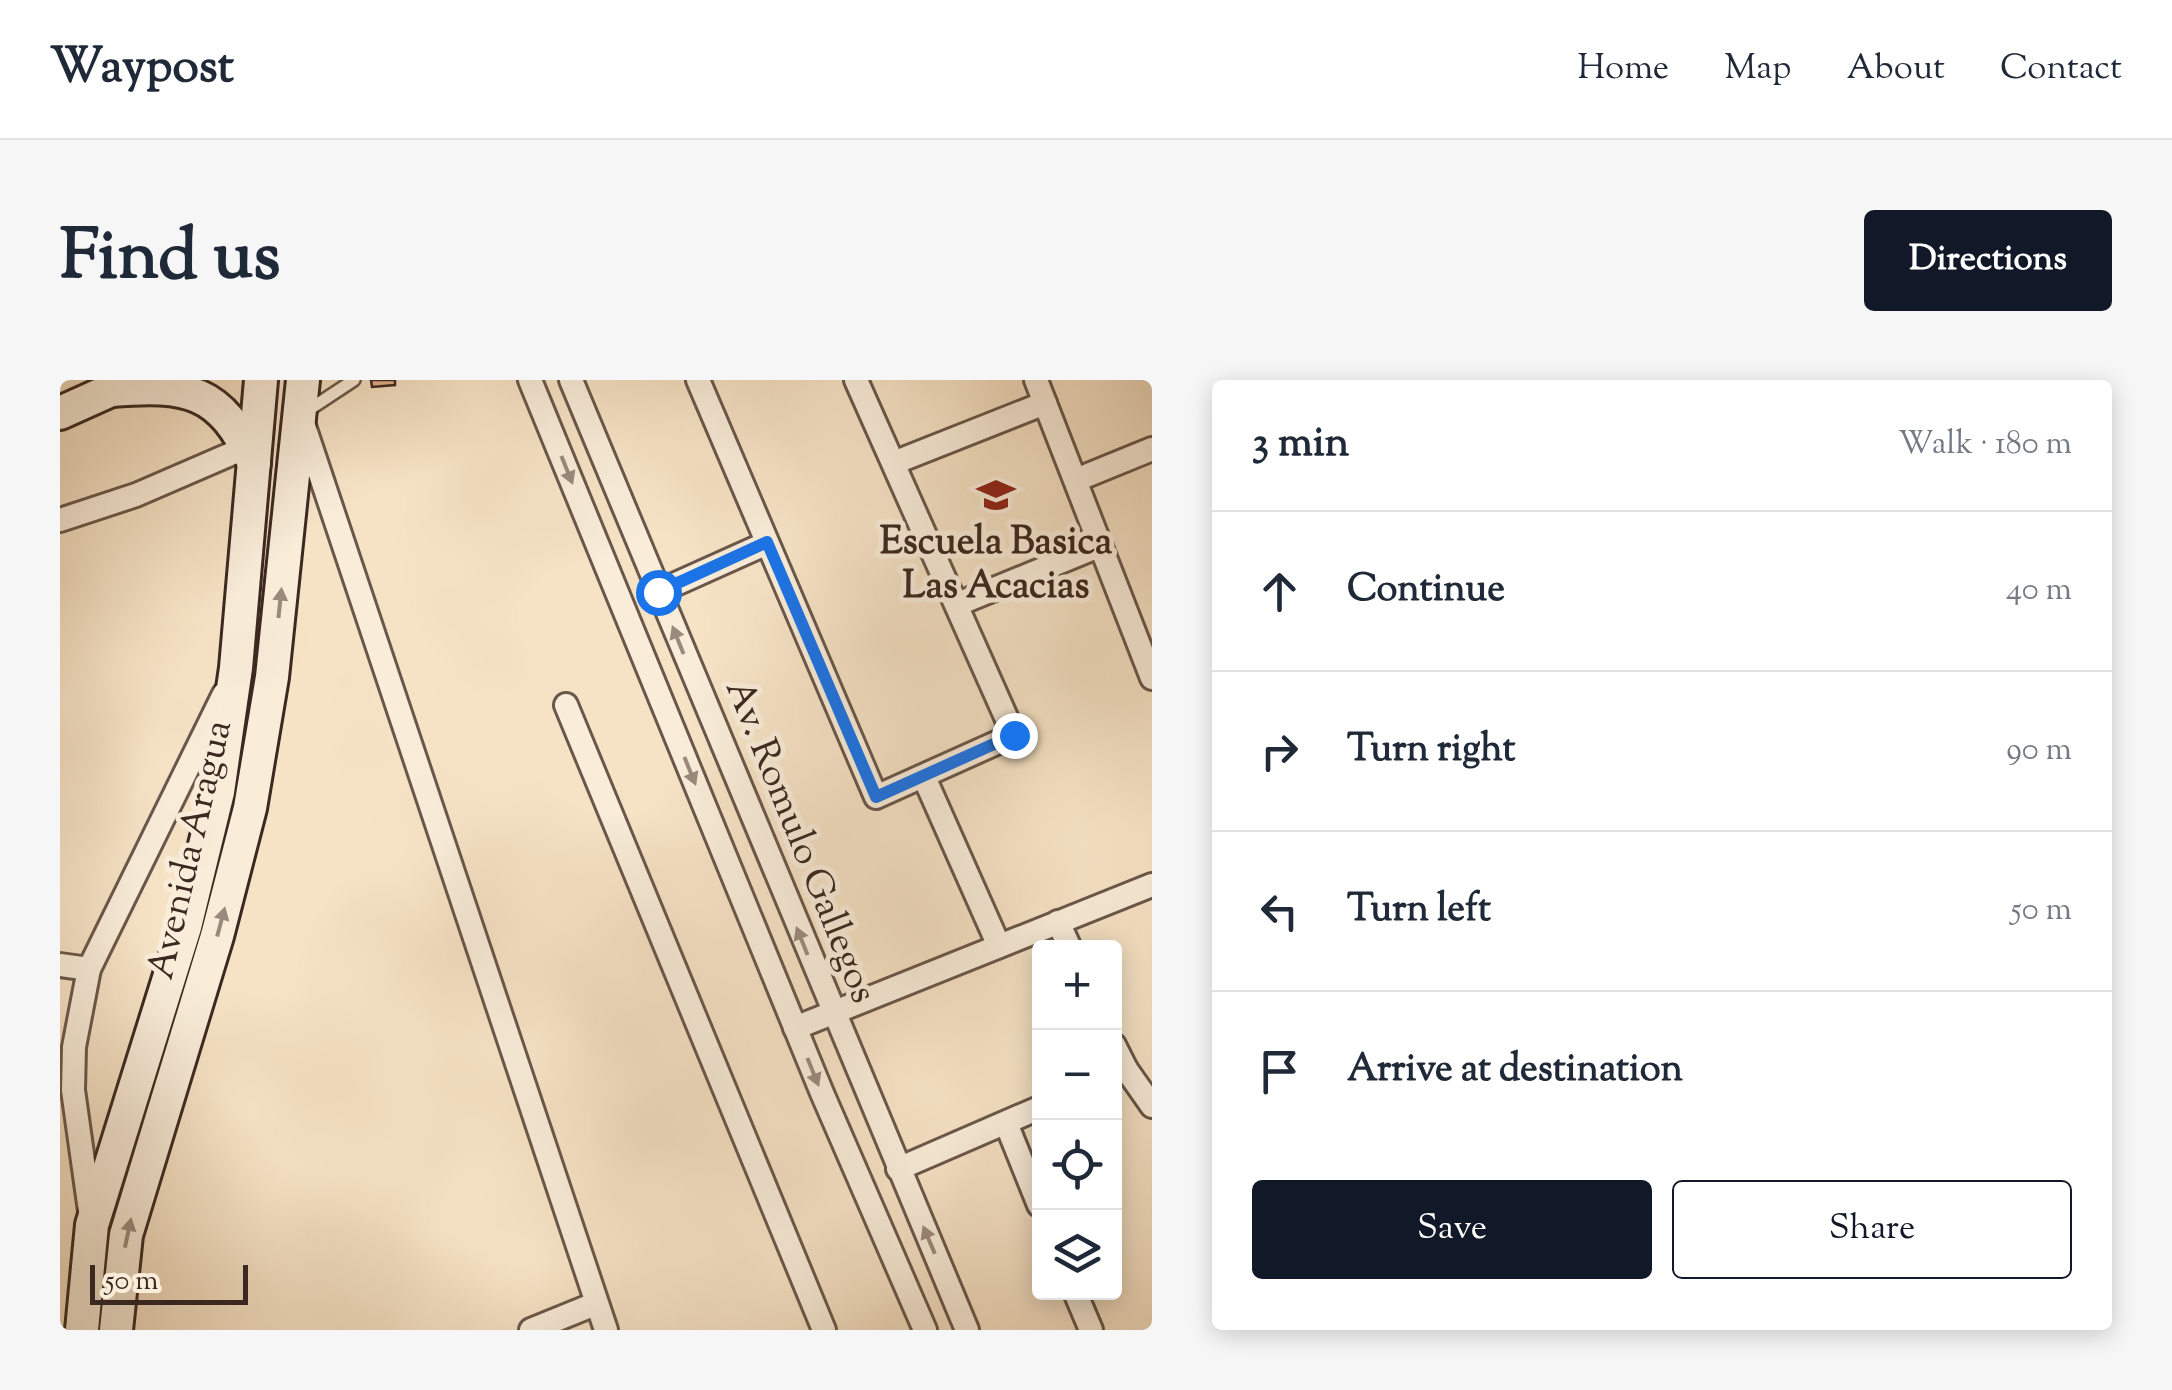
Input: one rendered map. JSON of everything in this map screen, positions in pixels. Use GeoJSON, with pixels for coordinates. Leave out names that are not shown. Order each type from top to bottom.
{"type":"FeatureCollection","features":[{"type":"Feature","properties":{"kind":"street","name":"Avenida Aragua"},"geometry":{"type":"LineString","coordinates":[[82,1330],[92,1225],[185,928],[218,792],[236,668],[250,455],[261,380]]}},
{"type":"Feature","properties":{"kind":"street","name":"Avenida Aragua"},"geometry":{"type":"LineString","coordinates":[[116,1330],[126,1234],[217,936],[250,808],[272,677],[303,380]]}},
{"type":"Feature","properties":{"kind":"street","name":"Av. Romulo Gallegos"},"geometry":{"type":"LineString","coordinates":[[530,380],[796,1028],[925,1330]]}},
{"type":"Feature","properties":{"kind":"street","name":"Av. Romulo Gallegos"},"geometry":{"type":"LineString","coordinates":[[571,380],[967,1330]]}},
{"type":"Feature","properties":{"kind":"street"},"geometry":{"type":"LineString","coordinates":[[698,380],[876,797],[1014,735],[896,462],[856,380]]}},
{"type":"Feature","properties":{"kind":"street"},"geometry":{"type":"LineString","coordinates":[[1036,380],[1152,678]]}},
{"type":"Feature","properties":{"kind":"street"},"geometry":{"type":"LineString","coordinates":[[60,414],[122,385],[174,388],[199,394],[218,406],[250,455],[60,520]]}},
{"type":"Feature","properties":{"kind":"street"},"geometry":{"type":"LineString","coordinates":[[896,462],[1046,403]]}},
{"type":"Feature","properties":{"kind":"street"},"geometry":{"type":"LineString","coordinates":[[301,415],[606,1330]]}},
{"type":"Feature","properties":{"kind":"street"},"geometry":{"type":"LineString","coordinates":[[1076,480],[1152,450]]}},
{"type":"Feature","properties":{"kind":"street"},"geometry":{"type":"LineString","coordinates":[[658,592],[767,542]]}},
{"type":"Feature","properties":{"kind":"street"},"geometry":{"type":"LineString","coordinates":[[958,604],[1102,545]]}},
{"type":"Feature","properties":{"kind":"street"},"geometry":{"type":"LineString","coordinates":[[92,1225],[73,1090],[74,1047],[89,969],[236,668]]}},
{"type":"Feature","properties":{"kind":"street"},"geometry":{"type":"LineString","coordinates":[[566,705],[824,1330]]}},
{"type":"Feature","properties":{"kind":"street"},"geometry":{"type":"LineString","coordinates":[[924,777],[999,946]]}},
{"type":"Feature","properties":{"kind":"street"},"geometry":{"type":"LineString","coordinates":[[796,1028],[1152,884]]}},
{"type":"Feature","properties":{"kind":"street"},"geometry":{"type":"LineString","coordinates":[[1058,922],[1066,940]]}},
{"type":"Feature","properties":{"kind":"street"},"geometry":{"type":"LineString","coordinates":[[60,965],[89,969]]}},
{"type":"Feature","properties":{"kind":"street"},"geometry":{"type":"LineString","coordinates":[[1122,1074],[1152,1106]]}},
{"type":"Feature","properties":{"kind":"street"},"geometry":{"type":"LineString","coordinates":[[898,1169],[1032,1112]]}},
{"type":"Feature","properties":{"kind":"street"},"geometry":{"type":"LineString","coordinates":[[1006,1123],[1032,1186]]}},
{"type":"Feature","properties":{"kind":"street"},"geometry":{"type":"LineString","coordinates":[[1079,1300],[1091,1330]]}},
{"type":"Feature","properties":{"kind":"street"},"geometry":{"type":"LineString","coordinates":[[531,1330],[596,1304]]}},
{"type":"Feature","properties":{"kind":"lane"},"geometry":{"type":"LineString","coordinates":[[301,415],[350,381]]}},
{"type":"Feature","properties":{"kind":"building"},"geometry":{"type":"Polygon","coordinates":[[[371,380],[395,380],[395,385],[372,387],[371,380]]]}},
{"type":"Feature","properties":{"kind":"place","name":"Escuela Basica Las Acacias"},"geometry":{"type":"Point","coordinates":[996,495]}},
{"type":"Feature","properties":{"kind":"route"},"geometry":{"type":"LineString","coordinates":[[658,592],[767,542],[876,797],[1014,735]]}}]}
